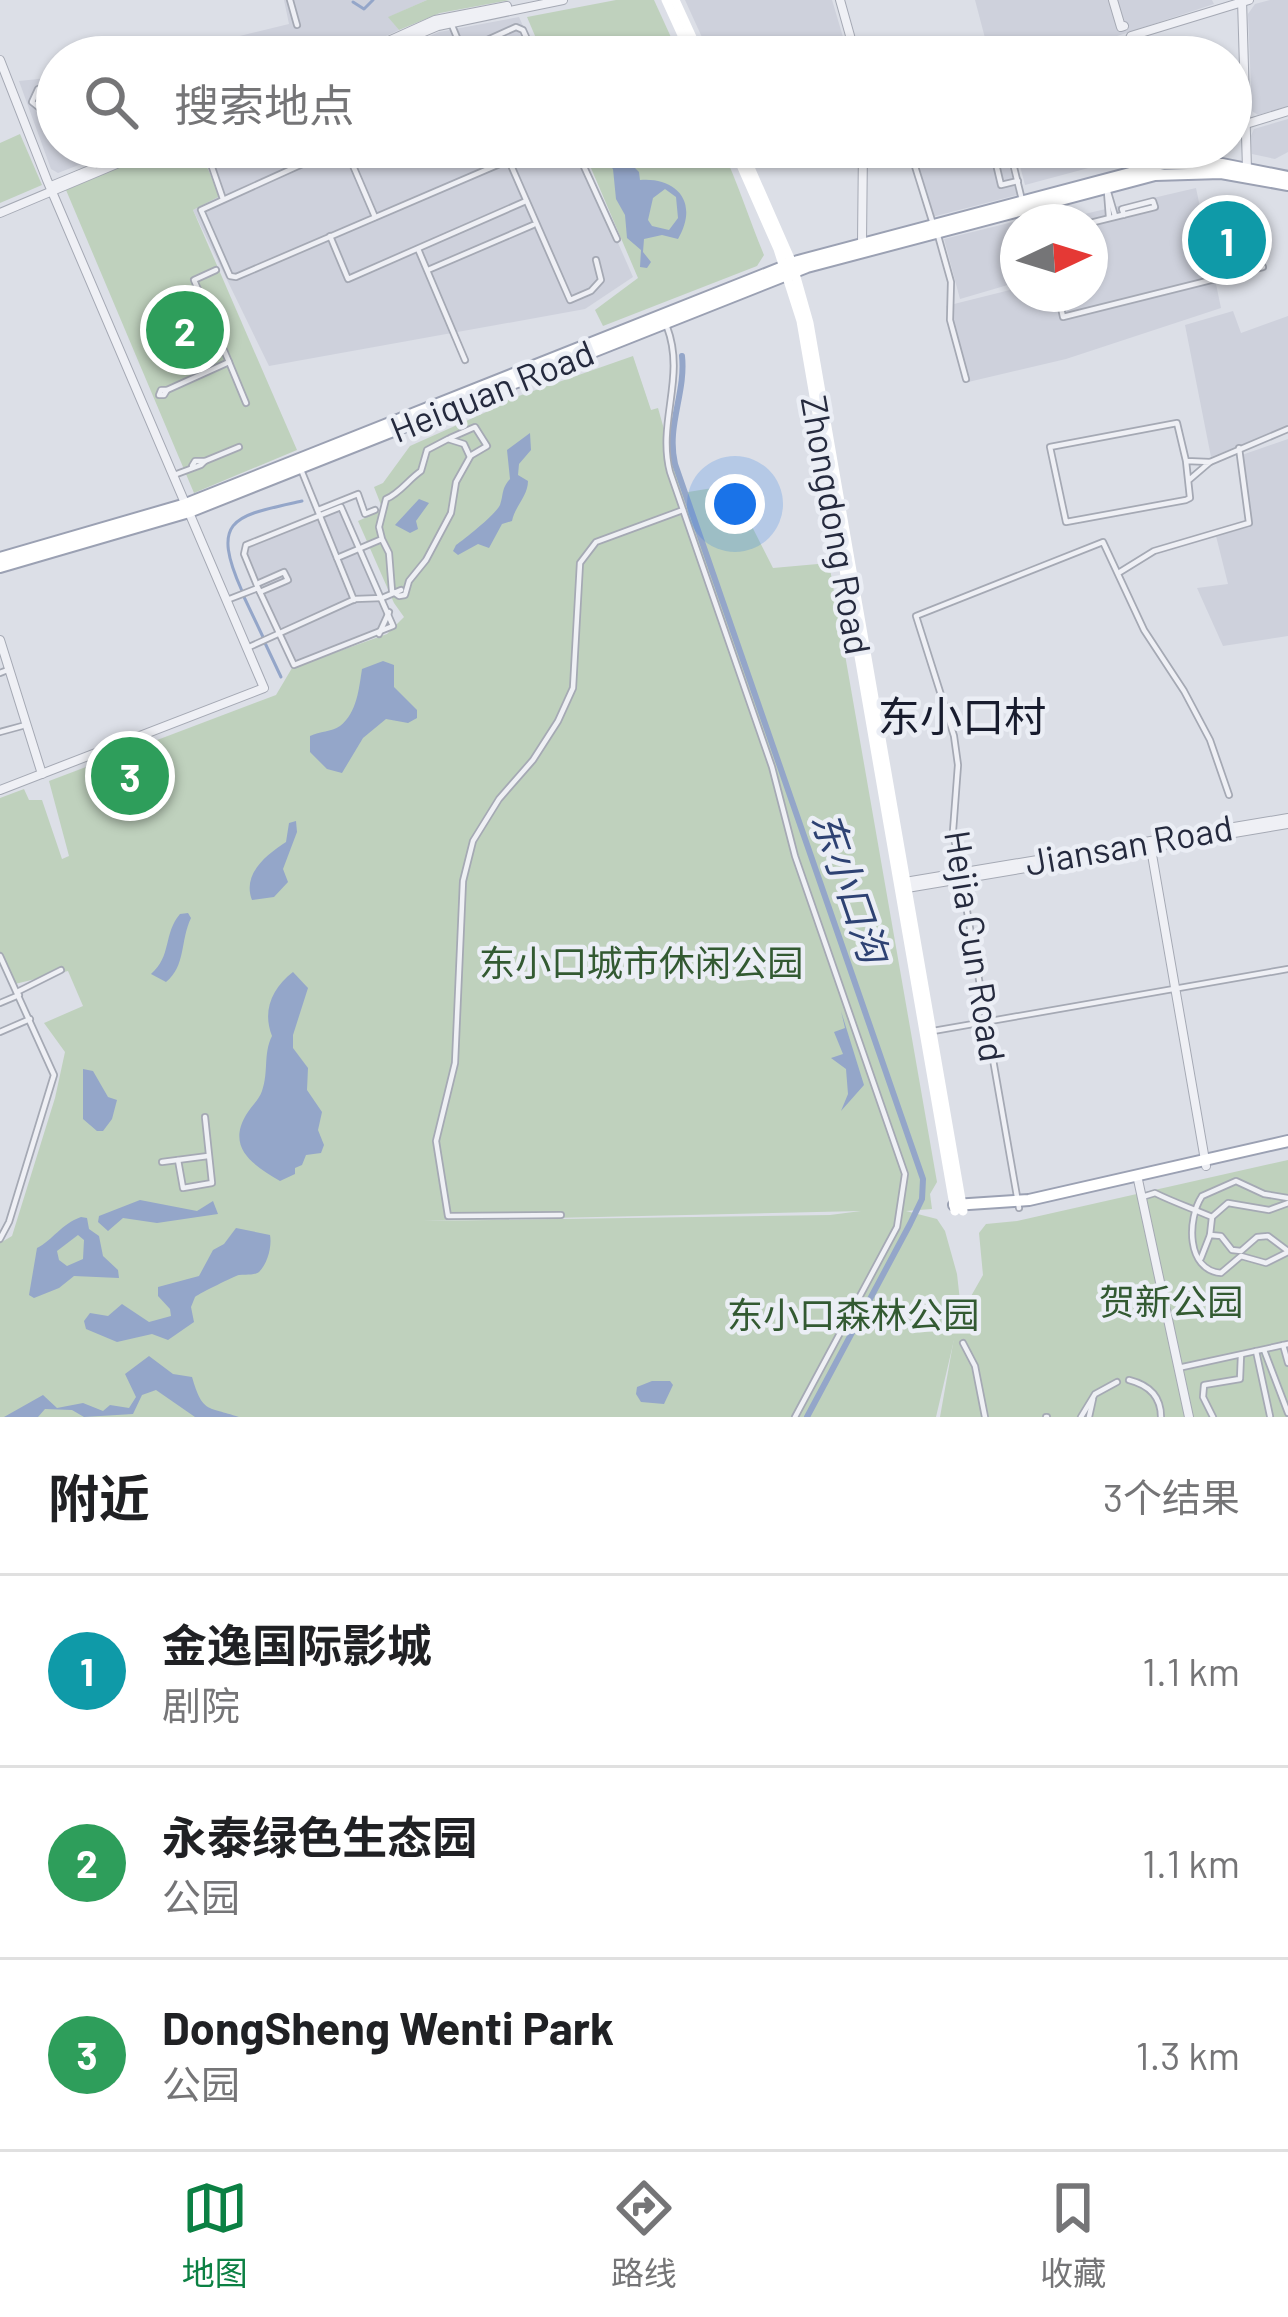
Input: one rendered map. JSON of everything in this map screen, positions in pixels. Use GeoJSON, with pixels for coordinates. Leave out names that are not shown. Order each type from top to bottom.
{"type":"FeatureCollection","features":[{"type":"Feature","properties":{"kind":"main road"},"geometry":{"type":"LineString","coordinates":[[671,0],[687,36]]}},
{"type":"Feature","properties":{"kind":"main road","name":"Zhongdong Road"},"geometry":{"type":"LineString","coordinates":[[746,168],[809,323],[959,1208]]}},
{"type":"Feature","properties":{"kind":"main road"},"geometry":{"type":"LineString","coordinates":[[790,268],[1151,168]]}},
{"type":"Feature","properties":{"kind":"main road"},"geometry":{"type":"LineString","coordinates":[[1240,168],[1288,181]]}},
{"type":"Feature","properties":{"kind":"main road"},"geometry":{"type":"LineString","coordinates":[[1028,203],[1188,171],[1288,181]]}},
{"type":"Feature","properties":{"kind":"main road"},"geometry":{"type":"LineString","coordinates":[[790,268],[862,242],[935,228]]}},
{"type":"Feature","properties":{"kind":"main road","name":"Heiquan Road"},"geometry":{"type":"LineString","coordinates":[[188,508],[790,268]]}},
{"type":"Feature","properties":{"kind":"main road"},"geometry":{"type":"LineString","coordinates":[[0,558],[188,508]]}},
{"type":"Feature","properties":{"kind":"main road"},"geometry":{"type":"LineString","coordinates":[[0,567],[188,508]]}},
{"type":"Feature","properties":{"kind":"main road","name":"Zhongdong Road"},"geometry":{"type":"LineString","coordinates":[[903,886],[932,1031],[959,1208]]}},
{"type":"Feature","properties":{"kind":"main road"},"geometry":{"type":"LineString","coordinates":[[959,1208],[1018,1205],[1288,1144]]}},
{"type":"Feature","properties":{"kind":"street"},"geometry":{"type":"LineString","coordinates":[[290,0],[297,25]]}},
{"type":"Feature","properties":{"kind":"street"},"geometry":{"type":"LineString","coordinates":[[400,36],[435,20],[538,0]]}},
{"type":"Feature","properties":{"kind":"street"},"geometry":{"type":"LineString","coordinates":[[419,36],[452,23],[563,0]]}},
{"type":"Feature","properties":{"kind":"street"},"geometry":{"type":"LineString","coordinates":[[840,0],[850,36]]}},
{"type":"Feature","properties":{"kind":"street"},"geometry":{"type":"LineString","coordinates":[[1140,36],[1244,1],[1245,36]]}},
{"type":"Feature","properties":{"kind":"street"},"geometry":{"type":"LineString","coordinates":[[452,23],[457,36]]}},
{"type":"Feature","properties":{"kind":"street"},"geometry":{"type":"LineString","coordinates":[[499,36],[516,27],[526,36]]}},
{"type":"Feature","properties":{"kind":"street"},"geometry":{"type":"LineString","coordinates":[[0,47],[36,147]]}},
{"type":"Feature","properties":{"kind":"street"},"geometry":{"type":"LineString","coordinates":[[0,60],[36,150]]}},
{"type":"Feature","properties":{"kind":"street"},"geometry":{"type":"LineString","coordinates":[[1252,122],[1288,111]]}},
{"type":"Feature","properties":{"kind":"street"},"geometry":{"type":"LineString","coordinates":[[0,790],[264,688],[43,168]]}},
{"type":"Feature","properties":{"kind":"street"},"geometry":{"type":"LineString","coordinates":[[44,168],[51,188]]}},
{"type":"Feature","properties":{"kind":"street"},"geometry":{"type":"LineString","coordinates":[[0,211],[96,168]]}},
{"type":"Feature","properties":{"kind":"street"},"geometry":{"type":"LineString","coordinates":[[51,188],[103,168]]}},
{"type":"Feature","properties":{"kind":"street"},"geometry":{"type":"LineString","coordinates":[[212,168],[223,199]]}},
{"type":"Feature","properties":{"kind":"street"},"geometry":{"type":"LineString","coordinates":[[294,168],[204,208],[201,214],[230,276],[489,168]]}},
{"type":"Feature","properties":{"kind":"street"},"geometry":{"type":"LineString","coordinates":[[352,168],[376,217]]}},
{"type":"Feature","properties":{"kind":"street"},"geometry":{"type":"LineString","coordinates":[[512,168],[570,300],[592,291],[602,280],[596,260]]}},
{"type":"Feature","properties":{"kind":"street"},"geometry":{"type":"LineString","coordinates":[[585,168],[617,239]]}},
{"type":"Feature","properties":{"kind":"street"},"geometry":{"type":"LineString","coordinates":[[862,242],[863,168]]}},
{"type":"Feature","properties":{"kind":"street"},"geometry":{"type":"LineString","coordinates":[[918,168],[951,282],[950,320],[965,379]]}},
{"type":"Feature","properties":{"kind":"street"},"geometry":{"type":"LineString","coordinates":[[997,168],[1001,185],[1018,181]]}},
{"type":"Feature","properties":{"kind":"street"},"geometry":{"type":"LineString","coordinates":[[1015,168],[1028,203]]}},
{"type":"Feature","properties":{"kind":"street"},"geometry":{"type":"LineString","coordinates":[[1106,187],[1112,218]]}},
{"type":"Feature","properties":{"kind":"street"},"geometry":{"type":"LineString","coordinates":[[330,236],[348,279],[526,201]]}},
{"type":"Feature","properties":{"kind":"street"},"geometry":{"type":"LineString","coordinates":[[1108,219],[1124,215],[1155,207],[1154,201],[1122,208],[1124,215]]}},
{"type":"Feature","properties":{"kind":"street"},"geometry":{"type":"LineString","coordinates":[[428,269],[536,224]]}},
{"type":"Feature","properties":{"kind":"street"},"geometry":{"type":"LineString","coordinates":[[418,248],[465,360]]}},
{"type":"Feature","properties":{"kind":"street"},"geometry":{"type":"LineString","coordinates":[[1108,306],[1263,267]]}},
{"type":"Feature","properties":{"kind":"street"},"geometry":{"type":"LineString","coordinates":[[216,270],[194,280],[246,403]]}},
{"type":"Feature","properties":{"kind":"street"},"geometry":{"type":"LineString","coordinates":[[672,316],[676,369],[664,452],[772,767],[795,856],[902,1156],[897,1227],[795,1417]]}},
{"type":"Feature","properties":{"kind":"street"},"geometry":{"type":"LineString","coordinates":[[142,400],[230,362]]}},
{"type":"Feature","properties":{"kind":"street"},"geometry":{"type":"LineString","coordinates":[[1177,423],[1186,461],[1190,497],[1186,500],[1066,522],[1050,447],[1177,423]]}},
{"type":"Feature","properties":{"kind":"street"},"geometry":{"type":"LineString","coordinates":[[475,427],[488,446],[470,456],[456,482],[451,513],[403,596],[393,579],[379,527],[386,499],[421,471],[428,450],[450,439],[475,427]]}},
{"type":"Feature","properties":{"kind":"street"},"geometry":{"type":"LineString","coordinates":[[1189,480],[1239,448],[1288,429]]}},
{"type":"Feature","properties":{"kind":"street"},"geometry":{"type":"LineString","coordinates":[[450,439],[464,444],[470,456]]}},
{"type":"Feature","properties":{"kind":"street"},"geometry":{"type":"LineString","coordinates":[[173,475],[239,447]]}},
{"type":"Feature","properties":{"kind":"street"},"geometry":{"type":"LineString","coordinates":[[1229,795],[1210,740],[1144,631],[1118,573],[1154,551],[1249,524],[1239,448]]}},
{"type":"Feature","properties":{"kind":"street"},"geometry":{"type":"LineString","coordinates":[[1186,461],[1210,463]]}},
{"type":"Feature","properties":{"kind":"street"},"geometry":{"type":"LineString","coordinates":[[302,472],[354,600]]}},
{"type":"Feature","properties":{"kind":"street"},"geometry":{"type":"LineString","coordinates":[[319,513],[344,508],[393,626],[297,665],[290,663],[244,547],[358,494],[365,514],[375,510]]}},
{"type":"Feature","properties":{"kind":"street"},"geometry":{"type":"LineString","coordinates":[[561,1215],[448,1216],[436,1141],[454,1063],[463,881],[473,841],[558,722],[573,688],[580,563],[596,542],[683,510]]}},
{"type":"Feature","properties":{"kind":"street"},"geometry":{"type":"LineString","coordinates":[[337,558],[382,538]]}},
{"type":"Feature","properties":{"kind":"street","name":"Hejia Cun Road"},"geometry":{"type":"LineString","coordinates":[[1018,1205],[953,831],[958,765],[954,736],[916,616],[1103,542],[1118,573]]}},
{"type":"Feature","properties":{"kind":"street"},"geometry":{"type":"LineString","coordinates":[[393,579],[408,584]]}},
{"type":"Feature","properties":{"kind":"street"},"geometry":{"type":"LineString","coordinates":[[227,600],[258,588]]}},
{"type":"Feature","properties":{"kind":"street"},"geometry":{"type":"LineString","coordinates":[[247,648],[354,600],[398,592]]}},
{"type":"Feature","properties":{"kind":"street"},"geometry":{"type":"LineString","coordinates":[[0,640],[40,775]]}},
{"type":"Feature","properties":{"kind":"street"},"geometry":{"type":"LineString","coordinates":[[0,655],[40,775]]}},
{"type":"Feature","properties":{"kind":"street"},"geometry":{"type":"LineString","coordinates":[[0,732],[22,726]]}},
{"type":"Feature","properties":{"kind":"street","name":"Jiansan Road"},"geometry":{"type":"LineString","coordinates":[[903,886],[1288,821]]}},
{"type":"Feature","properties":{"kind":"street"},"geometry":{"type":"LineString","coordinates":[[1152,844],[1208,1163]]}},
{"type":"Feature","properties":{"kind":"street"},"geometry":{"type":"LineString","coordinates":[[0,956],[48,1057],[53,1086],[0,1239]]}},
{"type":"Feature","properties":{"kind":"street"},"geometry":{"type":"LineString","coordinates":[[932,1031],[1288,969]]}},
{"type":"Feature","properties":{"kind":"street"},"geometry":{"type":"LineString","coordinates":[[0,1003],[61,970]]}},
{"type":"Feature","properties":{"kind":"street"},"geometry":{"type":"LineString","coordinates":[[0,1032],[30,1019]]}},
{"type":"Feature","properties":{"kind":"street"},"geometry":{"type":"LineString","coordinates":[[178,1160],[186,1189],[212,1183],[205,1118]]}},
{"type":"Feature","properties":{"kind":"street"},"geometry":{"type":"LineString","coordinates":[[162,1162],[208,1156]]}},
{"type":"Feature","properties":{"kind":"street"},"geometry":{"type":"LineString","coordinates":[[1138,1178],[1189,1417]]}},
{"type":"Feature","properties":{"kind":"street"},"geometry":{"type":"LineString","coordinates":[[1203,1268],[1193,1237],[1193,1209],[1213,1189],[1236,1181],[1288,1201]]}},
{"type":"Feature","properties":{"kind":"street"},"geometry":{"type":"LineString","coordinates":[[1142,1197],[1155,1193],[1176,1198],[1212,1217]]}},
{"type":"Feature","properties":{"kind":"street"},"geometry":{"type":"LineString","coordinates":[[1203,1268],[1201,1256],[1212,1217],[1228,1204],[1269,1210],[1288,1201]]}},
{"type":"Feature","properties":{"kind":"street"},"geometry":{"type":"LineString","coordinates":[[1203,1268],[1221,1273],[1241,1256],[1266,1263],[1288,1251],[1268,1236],[1256,1237],[1240,1251],[1232,1250],[1221,1236],[1210,1235]]}},
{"type":"Feature","properties":{"kind":"street"},"geometry":{"type":"LineString","coordinates":[[963,1343],[975,1366],[985,1417]]}},
{"type":"Feature","properties":{"kind":"street"},"geometry":{"type":"LineString","coordinates":[[1178,1368],[1286,1344],[1288,1363]]}},
{"type":"Feature","properties":{"kind":"street"},"geometry":{"type":"LineString","coordinates":[[1260,1350],[1288,1413]]}},
{"type":"Feature","properties":{"kind":"street"},"geometry":{"type":"LineString","coordinates":[[1260,1350],[1270,1416]]}},
{"type":"Feature","properties":{"kind":"street"},"geometry":{"type":"LineString","coordinates":[[1213,1417],[1203,1397],[1204,1385],[1240,1379],[1241,1354]]}},
{"type":"Feature","properties":{"kind":"street"},"geometry":{"type":"LineString","coordinates":[[1130,1380],[1151,1389],[1161,1406],[1161,1417]]}},
{"type":"Feature","properties":{"kind":"street"},"geometry":{"type":"LineString","coordinates":[[1085,1417],[1095,1394],[1117,1382]]}},
{"type":"Feature","properties":{"kind":"shaded area"},"geometry":{"type":"Polygon","coordinates":[[[284,0],[427,0],[389,17],[399,30],[386,36],[240,36],[289,24],[284,0]]]}},
{"type":"Feature","properties":{"kind":"shaded area"},"geometry":{"type":"Polygon","coordinates":[[[685,0],[832,0],[843,36],[701,36],[685,0]]]}},
{"type":"Feature","properties":{"kind":"shaded area"},"geometry":{"type":"Polygon","coordinates":[[[975,0],[1212,0],[1214,4],[1117,36],[984,36],[975,0]]]}},
{"type":"Feature","properties":{"kind":"shaded area"},"geometry":{"type":"Polygon","coordinates":[[[1288,0],[1288,106],[1258,115],[1252,111],[1248,14],[1255,4],[1288,0]]]}},
{"type":"Feature","properties":{"kind":"shaded area"},"geometry":{"type":"Polygon","coordinates":[[[519,17],[528,36],[430,36],[519,17]]]}},
{"type":"Feature","properties":{"kind":"shaded area"},"geometry":{"type":"Polygon","coordinates":[[[36,79],[36,128],[19,81],[36,79]]]}},
{"type":"Feature","properties":{"kind":"shaded area"},"geometry":{"type":"Polygon","coordinates":[[[1288,119],[1288,152],[1275,159],[1252,154],[1254,129],[1288,119]]]}},
{"type":"Feature","properties":{"kind":"shaded area"},"geometry":{"type":"Polygon","coordinates":[[[209,168],[585,168],[633,277],[585,309],[269,366],[193,210],[219,195],[209,168]]]}},
{"type":"Feature","properties":{"kind":"shaded area"},"geometry":{"type":"Polygon","coordinates":[[[917,168],[1010,168],[1017,195],[932,217],[917,168]]]}},
{"type":"Feature","properties":{"kind":"shaded area"},"geometry":{"type":"Polygon","coordinates":[[[1021,168],[1088,168],[1025,185],[1021,168]]]}},
{"type":"Feature","properties":{"kind":"shaded area"},"geometry":{"type":"Polygon","coordinates":[[[1196,188],[1221,308],[1066,359],[964,383],[946,306],[1000,292],[1000,312],[1108,312],[1108,208],[1196,188]]]}},
{"type":"Feature","properties":{"kind":"shaded area"},"geometry":{"type":"Polygon","coordinates":[[[1000,225],[1000,287],[960,299],[944,239],[1000,225]]]}},
{"type":"Feature","properties":{"kind":"shaded area"},"geometry":{"type":"Polygon","coordinates":[[[1233,311],[1241,333],[1288,316],[1288,426],[1211,457],[1185,325],[1233,311]]]}},
{"type":"Feature","properties":{"kind":"shaded area"},"geometry":{"type":"Polygon","coordinates":[[[1288,439],[1288,636],[1223,646],[1197,588],[1228,584],[1216,536],[1250,527],[1239,456],[1288,439]]]}},
{"type":"Feature","properties":{"kind":"shaded area"},"geometry":{"type":"Polygon","coordinates":[[[341,509],[387,615],[379,631],[297,663],[292,661],[247,547],[341,509]]]}},
{"type":"Feature","properties":{"kind":"green space"},"geometry":{"type":"Polygon","coordinates":[[[427,0],[510,0],[440,13],[399,30],[388,17],[427,0]]]}},
{"type":"Feature","properties":{"kind":"green space"},"geometry":{"type":"Polygon","coordinates":[[[616,0],[654,0],[670,36],[535,36],[527,17],[616,0]]]}},
{"type":"Feature","properties":{"kind":"green space"},"geometry":{"type":"Polygon","coordinates":[[[20,134],[42,185],[0,203],[0,143],[20,134]]]}},
{"type":"Feature","properties":{"kind":"green space"},"geometry":{"type":"Polygon","coordinates":[[[118,168],[207,168],[220,196],[193,210],[297,450],[194,493],[66,190],[118,168]]]}},
{"type":"Feature","properties":{"kind":"green space"},"geometry":{"type":"Polygon","coordinates":[[[591,168],[730,168],[764,255],[757,266],[603,326],[595,310],[638,278],[591,168]]]}},
{"type":"Feature","properties":{"kind":"green space"},"geometry":{"type":"Polygon","coordinates":[[[633,356],[651,410],[658,408],[682,493],[731,485],[773,568],[829,563],[937,1182],[930,1194],[932,1209],[906,1211],[937,1219],[957,1274],[961,1310],[936,1417],[0,1417],[0,1243],[12,1236],[65,1052],[44,1023],[83,1006],[68,971],[15,984],[0,952],[0,798],[24,789],[29,800],[42,800],[62,859],[69,856],[49,781],[276,695],[292,668],[387,634],[404,617],[358,521],[383,510],[374,487],[383,483],[410,446],[493,405],[633,356]],[[861,1211],[424,1221],[830,1215],[861,1211]]]}},
{"type":"Feature","properties":{"kind":"green space","name":"贺新公园"},"geometry":{"type":"Polygon","coordinates":[[[1288,1160],[1288,1417],[940,1417],[957,1321],[983,1275],[979,1233],[986,1224],[1288,1160]]]}},
{"type":"Feature","properties":{"kind":"water"},"geometry":{"type":"Polygon","coordinates":[[[612,168],[635,168],[640,180],[673,187],[685,203],[678,239],[662,235],[644,239],[643,252],[651,262],[647,268],[640,267],[641,250],[627,238],[625,215],[616,199],[612,168]],[[665,189],[653,198],[648,220],[652,226],[669,230],[678,218],[676,197],[665,189]]]}},
{"type":"Feature","properties":{"kind":"water"},"geometry":{"type":"Polygon","coordinates":[[[172,294],[190,328],[168,329],[159,302],[172,294]]]}},
{"type":"Feature","properties":{"kind":"water"},"geometry":{"type":"Polygon","coordinates":[[[530,433],[531,450],[519,464],[518,475],[528,481],[527,486],[512,521],[502,524],[489,548],[478,544],[458,555],[453,551],[456,545],[500,505],[510,479],[507,450],[530,433]]]}},
{"type":"Feature","properties":{"kind":"water"},"geometry":{"type":"Polygon","coordinates":[[[419,499],[429,503],[416,521],[418,529],[410,533],[395,525],[419,499]]]}},
{"type":"Feature","properties":{"kind":"water"},"geometry":{"type":"Polygon","coordinates":[[[383,661],[394,665],[394,687],[417,710],[417,718],[408,723],[386,719],[363,738],[342,773],[327,769],[310,752],[310,736],[346,721],[362,669],[383,661]]]}},
{"type":"Feature","properties":{"kind":"water"},"geometry":{"type":"Polygon","coordinates":[[[296,821],[297,832],[283,869],[288,882],[274,897],[252,900],[253,874],[286,842],[289,823],[296,821]]]}},
{"type":"Feature","properties":{"kind":"water"},"geometry":{"type":"Polygon","coordinates":[[[188,913],[191,918],[180,961],[166,982],[151,974],[162,960],[175,922],[180,914],[188,913]]]}},
{"type":"Feature","properties":{"kind":"water"},"geometry":{"type":"Polygon","coordinates":[[[293,972],[308,988],[293,1048],[308,1068],[307,1090],[322,1112],[318,1130],[324,1145],[321,1153],[306,1155],[295,1174],[280,1181],[246,1155],[239,1138],[264,1084],[272,1036],[271,1001],[293,972]]]}},
{"type":"Feature","properties":{"kind":"water"},"geometry":{"type":"Polygon","coordinates":[[[841,1011],[864,1085],[841,1111],[848,1094],[846,1069],[831,1058],[843,1054],[834,1032],[845,1028],[841,1011]]]}},
{"type":"Feature","properties":{"kind":"water"},"geometry":{"type":"Polygon","coordinates":[[[83,1069],[93,1071],[108,1097],[117,1100],[103,1131],[83,1119],[83,1069]]]}},
{"type":"Feature","properties":{"kind":"water"},"geometry":{"type":"Polygon","coordinates":[[[140,1200],[197,1211],[213,1201],[218,1214],[157,1223],[123,1218],[108,1231],[98,1222],[99,1216],[140,1200]]]}},
{"type":"Feature","properties":{"kind":"water"},"geometry":{"type":"Polygon","coordinates":[[[87,1218],[89,1229],[99,1236],[103,1256],[118,1270],[119,1278],[74,1276],[34,1298],[29,1295],[37,1248],[74,1220],[87,1218]],[[78,1235],[57,1251],[59,1260],[67,1266],[83,1259],[84,1240],[78,1235]]]}},
{"type":"Feature","properties":{"kind":"water"},"geometry":{"type":"Polygon","coordinates":[[[236,1228],[270,1235],[265,1264],[257,1273],[236,1276],[195,1297],[194,1322],[168,1340],[152,1334],[117,1342],[86,1329],[84,1321],[90,1313],[108,1316],[122,1304],[149,1322],[171,1316],[158,1296],[158,1287],[199,1276],[213,1250],[236,1228]]]}},
{"type":"Feature","properties":{"kind":"water"},"geometry":{"type":"Polygon","coordinates":[[[149,1356],[173,1374],[192,1377],[208,1407],[239,1417],[195,1417],[156,1390],[142,1395],[133,1414],[84,1417],[72,1410],[45,1409],[38,1417],[4,1417],[43,1395],[57,1408],[83,1403],[103,1411],[110,1405],[129,1408],[136,1397],[125,1374],[149,1356]]]}},
{"type":"Feature","properties":{"kind":"water"},"geometry":{"type":"Polygon","coordinates":[[[652,1381],[673,1385],[664,1404],[641,1402],[636,1394],[637,1387],[652,1381]]]}},
{"type":"Feature","properties":{"kind":"waterway"},"geometry":{"type":"LineString","coordinates":[[353,2],[364,9],[373,0]]}},
{"type":"Feature","properties":{"kind":"waterway","name":"东小口沟"},"geometry":{"type":"LineString","coordinates":[[682,356],[673,436],[675,464],[923,1179],[922,1199],[910,1224],[807,1417]]}},
{"type":"Feature","properties":{"kind":"waterway"},"geometry":{"type":"LineString","coordinates":[[242,591],[228,548],[235,524],[260,511],[302,501]]}},
{"type":"Feature","properties":{"kind":"waterway"},"geometry":{"type":"LineString","coordinates":[[244,597],[263,637]]}},
{"type":"Feature","properties":{"kind":"waterway"},"geometry":{"type":"LineString","coordinates":[[265,643],[281,677]]}},
{"type":"Feature","properties":{"kind":"place","name":"金逸国际影城"},"geometry":{"type":"Point","coordinates":[1227,240]}},
{"type":"Feature","properties":{"kind":"place","name":"永泰绿色生态园"},"geometry":{"type":"Point","coordinates":[185,330]}},
{"type":"Feature","properties":{"kind":"place","name":"DongSheng Wenti Park"},"geometry":{"type":"Point","coordinates":[130,776]}},
{"type":"Feature","properties":{"kind":"district","name":"东小口村"},"geometry":{"type":"Point","coordinates":[962,717]}},
{"type":"Feature","properties":{"kind":"park label","name":"东小口城市休闲公园"},"geometry":{"type":"Point","coordinates":[641,963]}},
{"type":"Feature","properties":{"kind":"park label","name":"东小口森林公园"},"geometry":{"type":"Point","coordinates":[853,1315]}}]}
